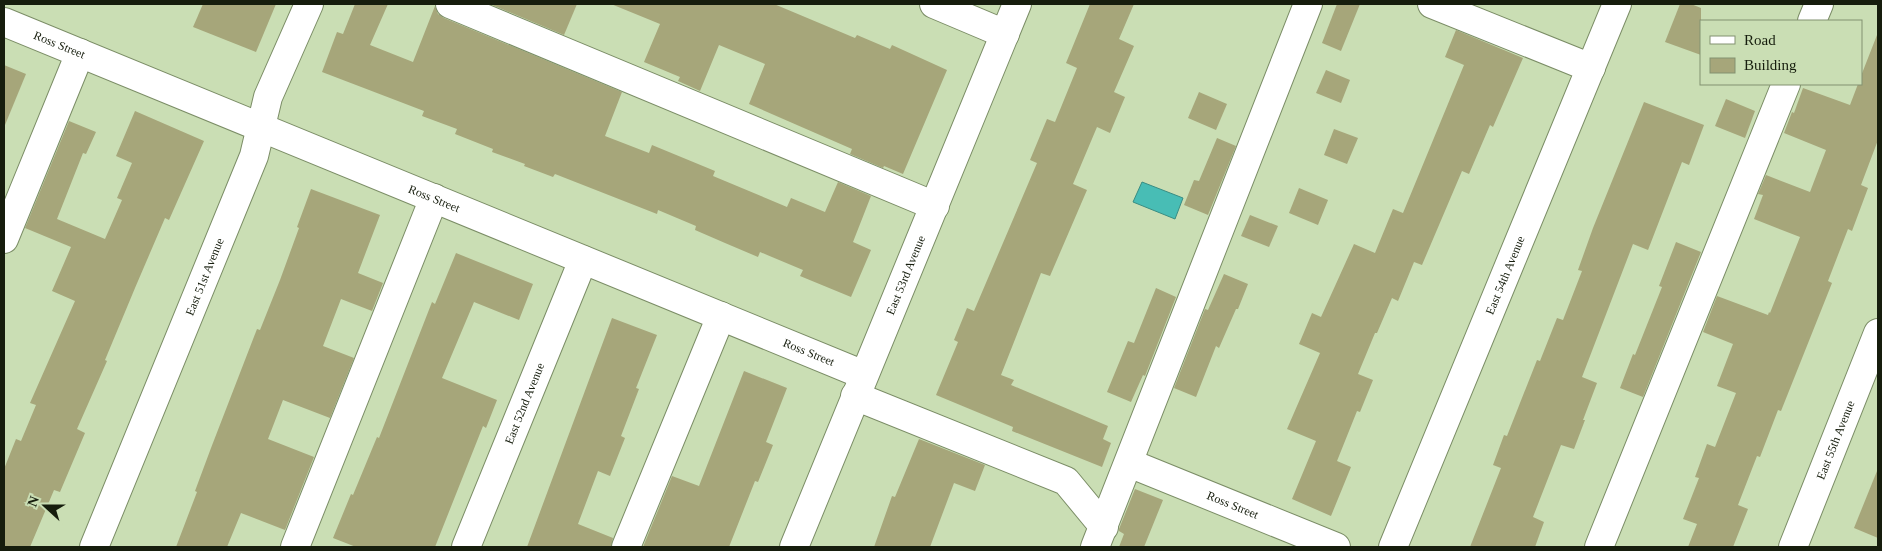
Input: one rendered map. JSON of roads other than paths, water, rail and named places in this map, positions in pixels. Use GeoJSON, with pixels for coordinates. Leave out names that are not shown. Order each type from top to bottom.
{"type":"FeatureCollection","features":[{"type":"Feature","properties":{"kind":"street","name":"East 51st Avenue"},"geometry":{"type":"LineString","coordinates":[[94,547],[254,156],[268,98],[309,4]]}},
{"type":"Feature","properties":{"kind":"street"},"geometry":{"type":"LineString","coordinates":[[450,4],[935,206]]}},
{"type":"Feature","properties":{"kind":"street"},"geometry":{"type":"LineString","coordinates":[[934,4],[1005,34]]}},
{"type":"Feature","properties":{"kind":"street","name":"East 53rd Avenue"},"geometry":{"type":"LineString","coordinates":[[794,547],[1017,4]]}},
{"type":"Feature","properties":{"kind":"street"},"geometry":{"type":"LineString","coordinates":[[1099,537],[1130,463],[1308,4]]}},
{"type":"Feature","properties":{"kind":"street"},"geometry":{"type":"LineString","coordinates":[[1432,4],[1591,68]]}},
{"type":"Feature","properties":{"kind":"street","name":"East 54th Avenue"},"geometry":{"type":"LineString","coordinates":[[1393,547],[1617,4]]}},
{"type":"Feature","properties":{"kind":"street"},"geometry":{"type":"LineString","coordinates":[[1812,20],[1819,4]]}},
{"type":"Feature","properties":{"kind":"street","name":"Ross Street"},"geometry":{"type":"LineString","coordinates":[[4,22],[722,316],[860,386],[1066,481],[1099,537]]}},
{"type":"Feature","properties":{"kind":"street"},"geometry":{"type":"LineString","coordinates":[[4,239],[80,53]]}},
{"type":"Feature","properties":{"kind":"street"},"geometry":{"type":"LineString","coordinates":[[1599,547],[1786,85]]}},
{"type":"Feature","properties":{"kind":"street"},"geometry":{"type":"LineString","coordinates":[[295,547],[434,198]]}},
{"type":"Feature","properties":{"kind":"street","name":"East 52nd Avenue"},"geometry":{"type":"LineString","coordinates":[[466,547],[583,260]]}},
{"type":"Feature","properties":{"kind":"street"},"geometry":{"type":"LineString","coordinates":[[626,547],[722,316]]}},
{"type":"Feature","properties":{"kind":"street","name":"East 55th Avenue"},"geometry":{"type":"LineString","coordinates":[[1795,546],[1873,361],[1878,333]]}},
{"type":"Feature","properties":{"kind":"street","name":"Ross Street"},"geometry":{"type":"LineString","coordinates":[[1130,463],[1336,547]]}},
{"type":"Feature","properties":{"kind":"water"},"geometry":{"type":"Polygon","coordinates":[[[1142,182],[1183,198],[1175,219],[1133,202],[1142,182]]]}}]}
